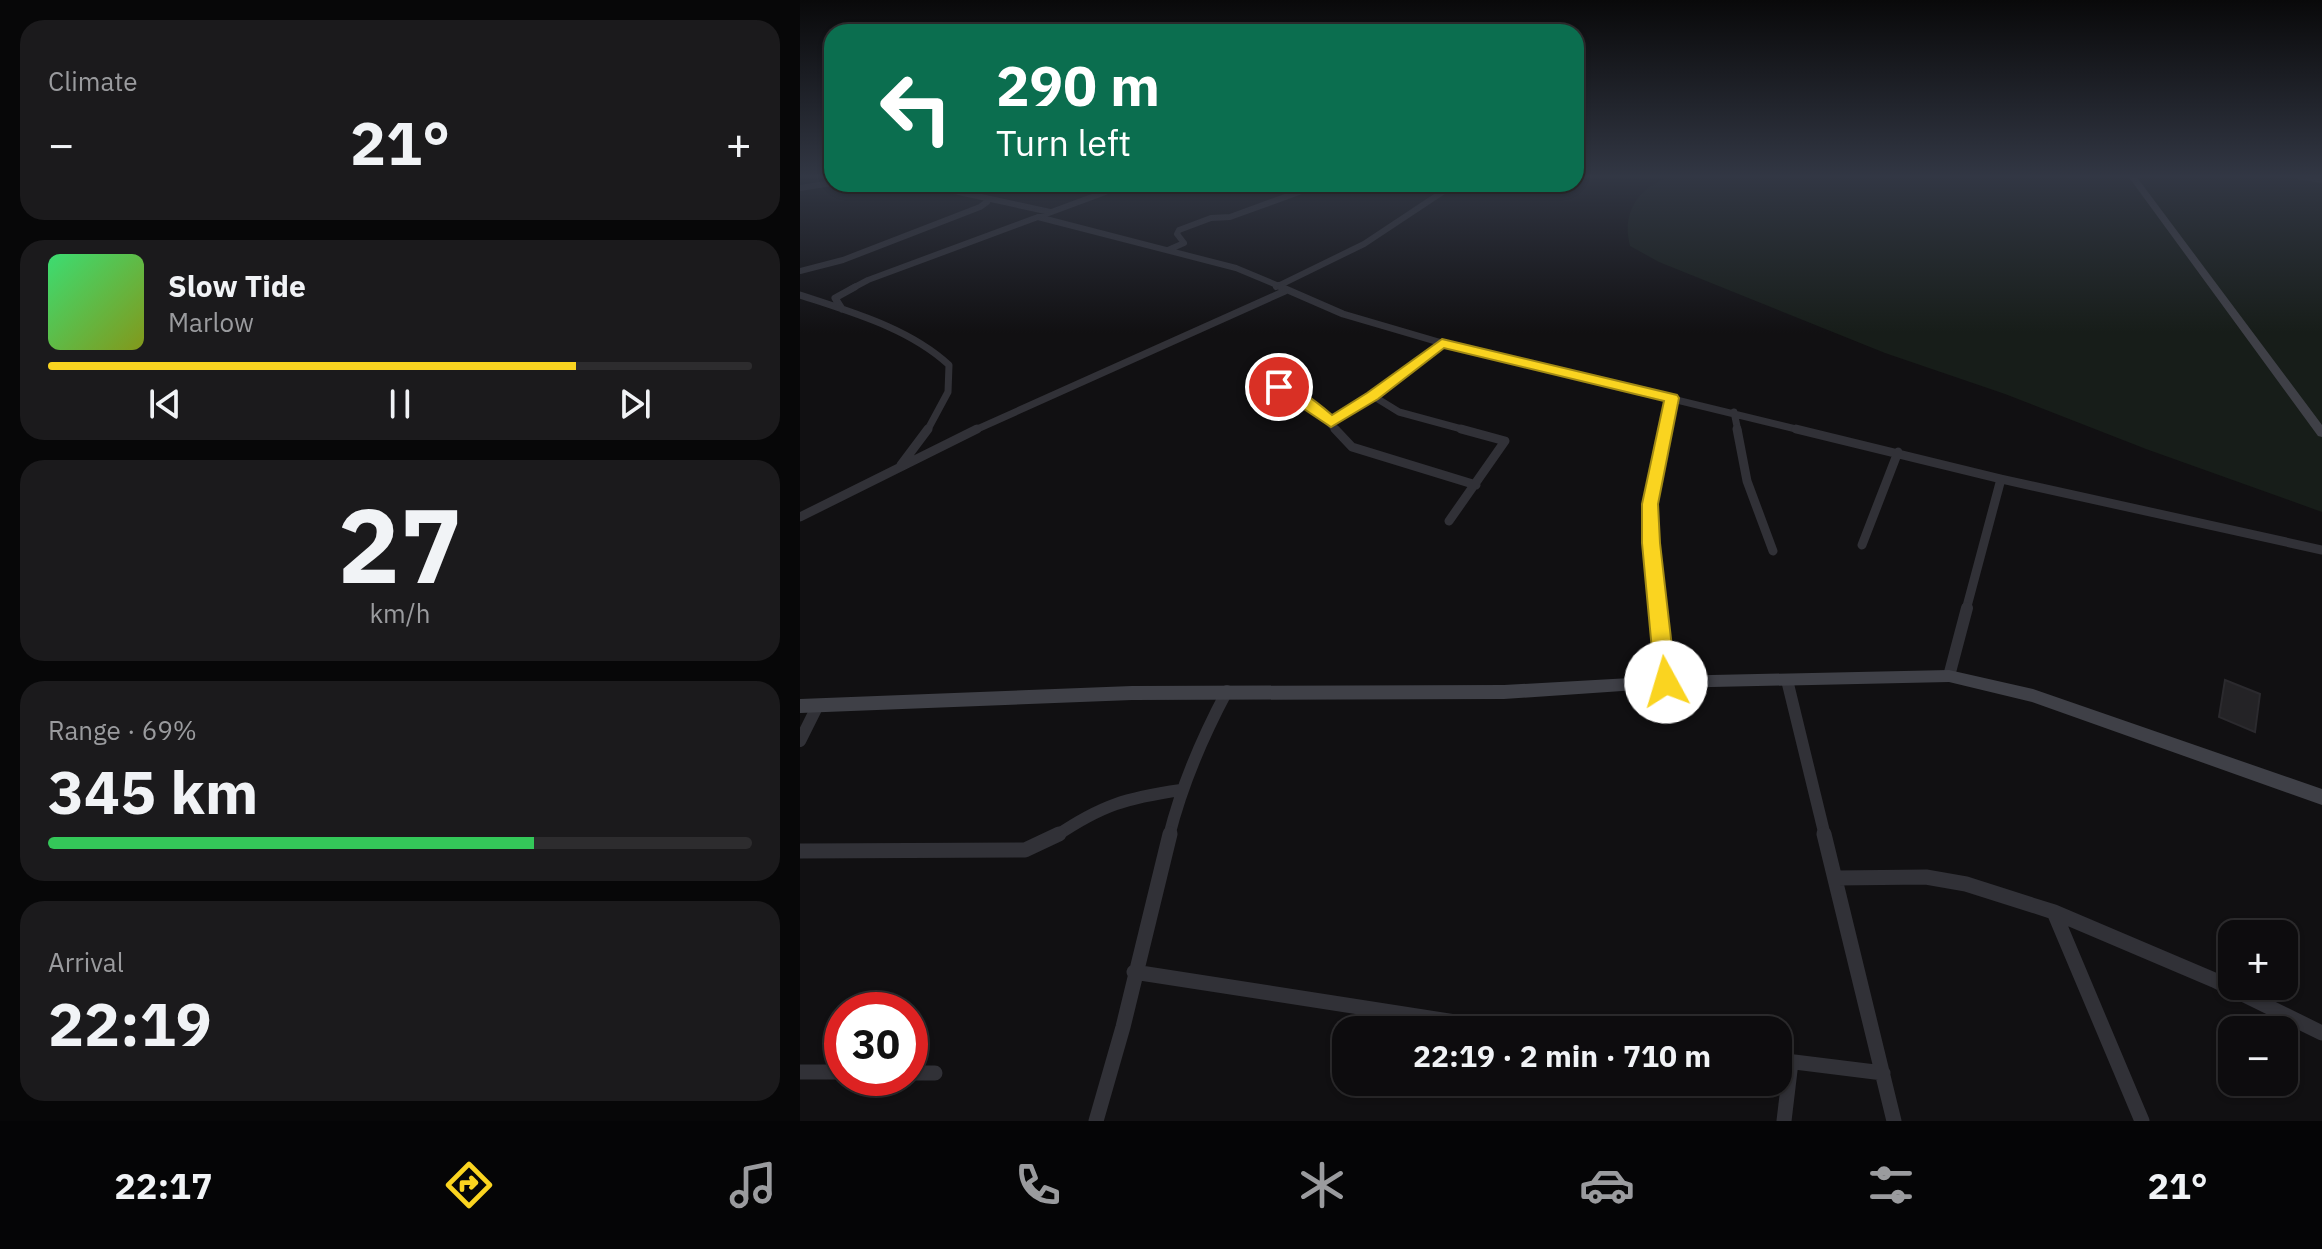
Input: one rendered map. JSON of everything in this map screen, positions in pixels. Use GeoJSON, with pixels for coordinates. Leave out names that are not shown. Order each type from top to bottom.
{"type":"FeatureCollection","features":[{"type":"Feature","properties":{"kind":"main road"},"geometry":{"type":"LineString","coordinates":[[2171,228],[2322,433]]}},
{"type":"Feature","properties":{"kind":"main road"},"geometry":{"type":"LineString","coordinates":[[800,706],[1227,691],[1504,692],[1666,682],[1949,676],[2033,696],[2322,797]]}},
{"type":"Feature","properties":{"kind":"street"},"geometry":{"type":"LineString","coordinates":[[800,271],[843,260],[925,228]]}},
{"type":"Feature","properties":{"kind":"street"},"geometry":{"type":"LineString","coordinates":[[842,309],[835,298],[852,287],[1008,228]]}},
{"type":"Feature","properties":{"kind":"street"},"geometry":{"type":"LineString","coordinates":[[1082,228],[1236,268],[1280,289],[1376,325],[1442,343],[2001,479],[2322,550]]}},
{"type":"Feature","properties":{"kind":"street"},"geometry":{"type":"LineString","coordinates":[[1167,250],[1184,243],[1177,234],[1183,228]]}},
{"type":"Feature","properties":{"kind":"street"},"geometry":{"type":"LineString","coordinates":[[800,517],[1088,377],[1280,289],[1364,244],[1386,228]]}},
{"type":"Feature","properties":{"kind":"street"},"geometry":{"type":"LineString","coordinates":[[800,295],[891,330],[937,354],[949,365],[949,389],[941,408],[900,467]]}},
{"type":"Feature","properties":{"kind":"street"},"geometry":{"type":"LineString","coordinates":[[1331,422],[1373,396],[1442,343]]}},
{"type":"Feature","properties":{"kind":"street"},"geometry":{"type":"LineString","coordinates":[[1279,387],[1314,407],[1352,447],[1476,485]]}},
{"type":"Feature","properties":{"kind":"street"},"geometry":{"type":"LineString","coordinates":[[1373,396],[1407,415],[1505,441],[1449,521]]}},
{"type":"Feature","properties":{"kind":"street"},"geometry":{"type":"LineString","coordinates":[[1666,682],[1651,543],[1650,504],[1672,398]]}},
{"type":"Feature","properties":{"kind":"street"},"geometry":{"type":"LineString","coordinates":[[1734,412],[1747,481],[1773,551]]}},
{"type":"Feature","properties":{"kind":"street"},"geometry":{"type":"LineString","coordinates":[[1862,545],[1898,452]]}},
{"type":"Feature","properties":{"kind":"street"},"geometry":{"type":"LineString","coordinates":[[1949,676],[2001,479]]}},
{"type":"Feature","properties":{"kind":"street"},"geometry":{"type":"LineString","coordinates":[[1787,680],[1894,1121]]}},
{"type":"Feature","properties":{"kind":"street"},"geometry":{"type":"LineString","coordinates":[[1096,1121],[1123,1027],[1181,790],[1204,734],[1227,691]]}},
{"type":"Feature","properties":{"kind":"street"},"geometry":{"type":"LineString","coordinates":[[800,741],[818,705]]}},
{"type":"Feature","properties":{"kind":"street"},"geometry":{"type":"LineString","coordinates":[[800,851],[1025,850],[1043,846],[1104,807],[1181,790]]}},
{"type":"Feature","properties":{"kind":"street"},"geometry":{"type":"LineString","coordinates":[[1837,878],[1926,877],[1966,884],[2054,912],[2214,980],[2322,1033]]}},
{"type":"Feature","properties":{"kind":"street"},"geometry":{"type":"LineString","coordinates":[[2054,912],[2142,1121]]}},
{"type":"Feature","properties":{"kind":"street"},"geometry":{"type":"LineString","coordinates":[[1134,972],[1417,1016]]}},
{"type":"Feature","properties":{"kind":"street"},"geometry":{"type":"LineString","coordinates":[[1792,1062],[1883,1073]]}},
{"type":"Feature","properties":{"kind":"street"},"geometry":{"type":"LineString","coordinates":[[800,1072],[824,1072]]}},
{"type":"Feature","properties":{"kind":"street"},"geometry":{"type":"LineString","coordinates":[[928,1073],[935,1073]]}},
{"type":"Feature","properties":{"kind":"street"},"geometry":{"type":"LineString","coordinates":[[1784,1096],[1784,1121]]}},
{"type":"Feature","properties":{"kind":"shaded area"},"geometry":{"type":"Polygon","coordinates":[[[1628,228],[2322,228],[2322,512],[2005,394],[1885,353],[1659,262],[1630,246],[1628,228]]]}},
{"type":"Feature","properties":{"kind":"building"},"geometry":{"type":"Polygon","coordinates":[[[2225,680],[2260,694],[2255,732],[2219,717],[2225,680]]]}},
{"type":"Feature","properties":{"kind":"route"},"geometry":{"type":"LineString","coordinates":[[1279,387],[1314,407],[1331,422],[1373,396],[1442,343],[1672,398],[1650,504],[1651,543],[1666,682]]}}]}
